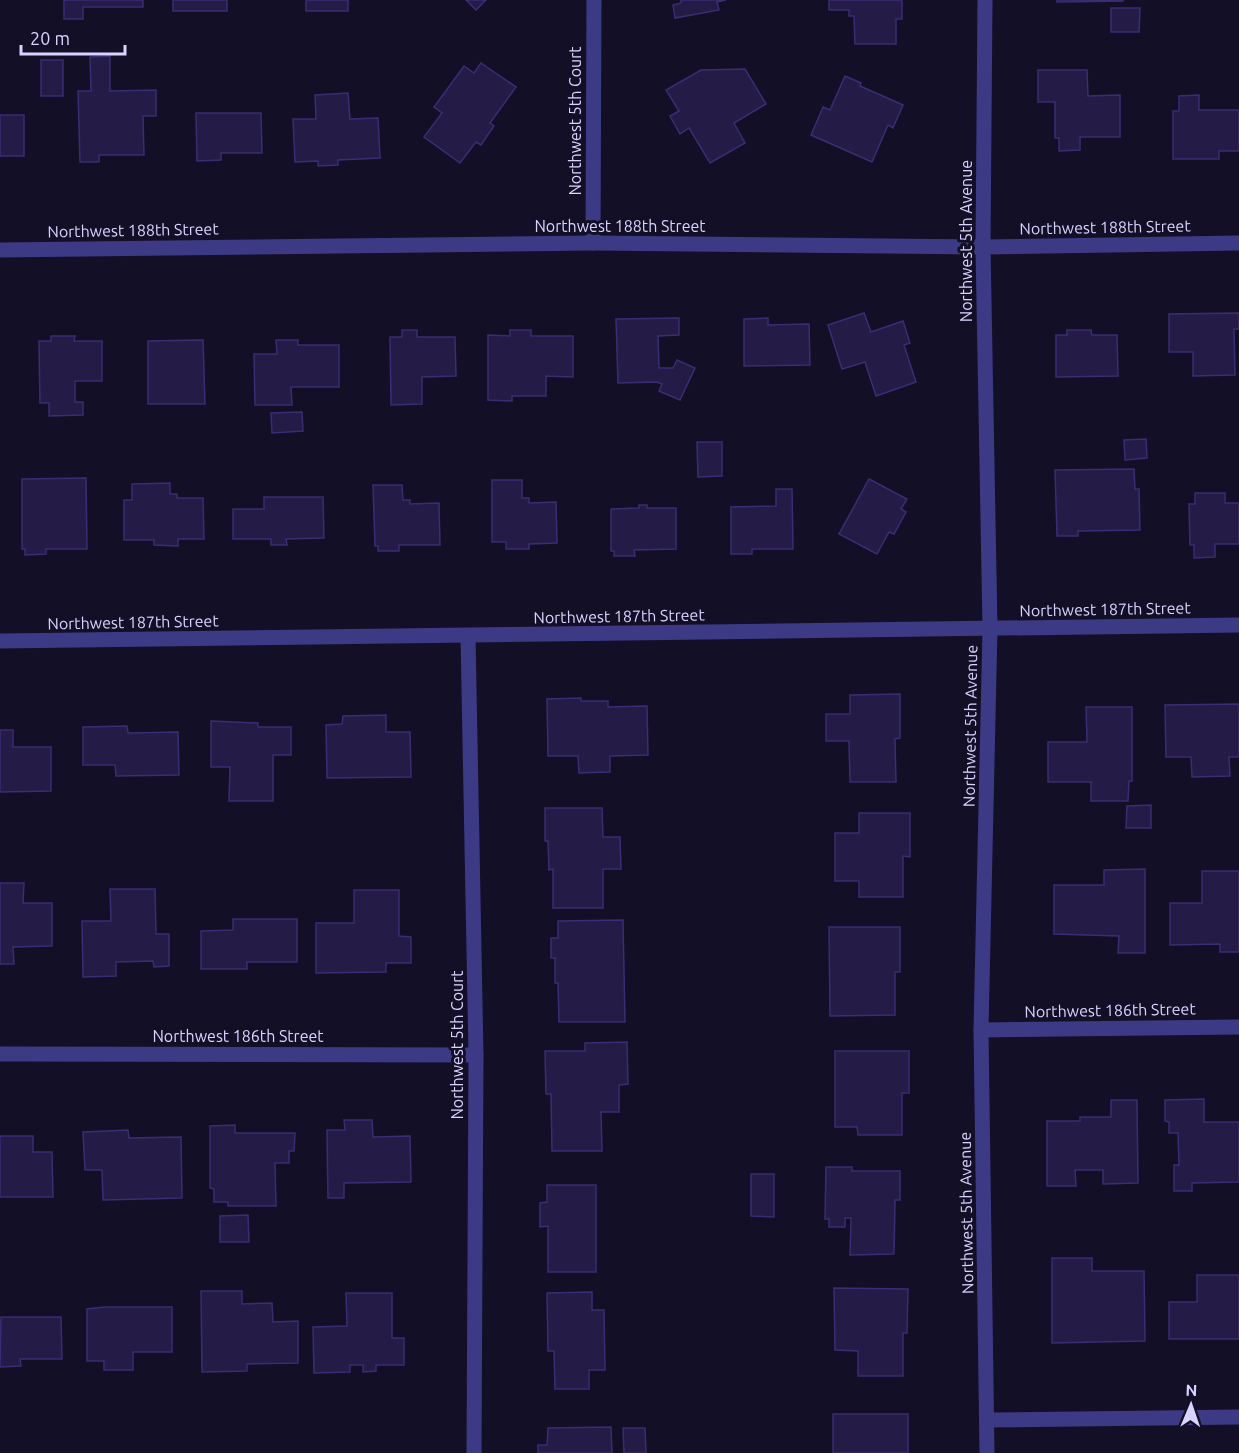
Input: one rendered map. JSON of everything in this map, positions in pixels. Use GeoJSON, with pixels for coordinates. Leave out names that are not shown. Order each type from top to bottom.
{"type":"FeatureCollection","features":[{"type":"Feature","properties":{"kind":"street","name":"Northwest 5th Court"},"geometry":{"type":"LineString","coordinates":[[592,243],[594,0]]}},
{"type":"Feature","properties":{"kind":"street","name":"Northwest 5th Avenue"},"geometry":{"type":"LineString","coordinates":[[985,0],[983,247],[990,628],[981,1030],[987,1453]]}},
{"type":"Feature","properties":{"kind":"street","name":"Northwest 188th Street"},"geometry":{"type":"LineString","coordinates":[[0,250],[592,243],[983,247],[1239,243]]}},
{"type":"Feature","properties":{"kind":"street","name":"Northwest 187th Street"},"geometry":{"type":"LineString","coordinates":[[0,641],[1239,625]]}},
{"type":"Feature","properties":{"kind":"street","name":"Northwest 5th Court"},"geometry":{"type":"LineString","coordinates":[[468,636],[476,1055],[474,1453]]}},
{"type":"Feature","properties":{"kind":"street","name":"Northwest 186th Street"},"geometry":{"type":"LineString","coordinates":[[981,1030],[1239,1027]]}},
{"type":"Feature","properties":{"kind":"street","name":"Northwest 186th Street"},"geometry":{"type":"LineString","coordinates":[[0,1054],[476,1055]]}},
{"type":"Feature","properties":{"kind":"street"},"geometry":{"type":"LineString","coordinates":[[987,1420],[1239,1417]]}},
{"type":"Feature","properties":{"kind":"building"},"geometry":{"type":"Polygon","coordinates":[[[64,0],[143,0],[143,7],[83,7],[83,19],[64,19],[64,0]]]}},
{"type":"Feature","properties":{"kind":"building"},"geometry":{"type":"Polygon","coordinates":[[[173,0],[227,0],[227,11],[173,11],[173,0]]]}},
{"type":"Feature","properties":{"kind":"building"},"geometry":{"type":"Polygon","coordinates":[[[306,0],[348,0],[348,11],[306,11],[306,0]]]}},
{"type":"Feature","properties":{"kind":"building"},"geometry":{"type":"Polygon","coordinates":[[[466,0],[486,0],[476,10],[466,0]]]}},
{"type":"Feature","properties":{"kind":"building"},"geometry":{"type":"Polygon","coordinates":[[[681,0],[726,0],[717,2],[719,10],[675,18],[673,5],[681,3],[681,0]]]}},
{"type":"Feature","properties":{"kind":"building"},"geometry":{"type":"Polygon","coordinates":[[[829,0],[902,0],[902,19],[896,19],[896,44],[855,44],[854,16],[849,16],[849,10],[829,10],[829,0]]]}},
{"type":"Feature","properties":{"kind":"building"},"geometry":{"type":"Polygon","coordinates":[[[1057,0],[1123,0],[1123,1],[1057,2],[1057,0]]]}},
{"type":"Feature","properties":{"kind":"building"},"geometry":{"type":"Polygon","coordinates":[[[1111,8],[1140,8],[1139,32],[1111,32],[1111,8]]]}},
{"type":"Feature","properties":{"kind":"building"},"geometry":{"type":"Polygon","coordinates":[[[110,56],[110,91],[156,90],[156,116],[143,116],[144,155],[99,155],[99,162],[80,162],[78,91],[91,91],[90,57],[110,56]]]}},
{"type":"Feature","properties":{"kind":"building"},"geometry":{"type":"Polygon","coordinates":[[[41,60],[63,60],[63,96],[41,96],[41,60]]]}},
{"type":"Feature","properties":{"kind":"building"},"geometry":{"type":"Polygon","coordinates":[[[481,63],[516,87],[490,123],[494,126],[481,145],[476,142],[460,163],[424,137],[442,113],[434,107],[464,66],[474,73],[481,63]]]}},
{"type":"Feature","properties":{"kind":"building"},"geometry":{"type":"Polygon","coordinates":[[[745,69],[766,104],[734,123],[745,143],[710,163],[689,128],[680,134],[670,116],[679,111],[666,90],[701,70],[745,69]]]}},
{"type":"Feature","properties":{"kind":"building"},"geometry":{"type":"Polygon","coordinates":[[[1038,70],[1087,70],[1088,96],[1120,95],[1120,137],[1080,137],[1080,150],[1059,151],[1059,138],[1055,138],[1055,102],[1038,102],[1038,70]]]}},
{"type":"Feature","properties":{"kind":"building"},"geometry":{"type":"Polygon","coordinates":[[[845,76],[861,83],[860,86],[903,105],[893,128],[888,125],[872,162],[811,135],[823,107],[830,110],[845,76]]]}},
{"type":"Feature","properties":{"kind":"building"},"geometry":{"type":"Polygon","coordinates":[[[348,93],[350,119],[378,118],[380,158],[338,160],[338,165],[318,166],[318,161],[295,162],[293,119],[316,119],[315,95],[348,93]]]}},
{"type":"Feature","properties":{"kind":"building"},"geometry":{"type":"Polygon","coordinates":[[[1199,95],[1199,110],[1239,110],[1239,151],[1219,151],[1219,159],[1173,159],[1173,111],[1179,111],[1179,96],[1199,95]]]}},
{"type":"Feature","properties":{"kind":"building"},"geometry":{"type":"Polygon","coordinates":[[[196,113],[261,113],[262,153],[221,153],[221,160],[197,161],[196,113]]]}},
{"type":"Feature","properties":{"kind":"building"},"geometry":{"type":"Polygon","coordinates":[[[0,115],[24,115],[24,156],[0,156],[0,115]]]}},
{"type":"Feature","properties":{"kind":"building"},"geometry":{"type":"Polygon","coordinates":[[[864,313],[871,332],[903,321],[910,343],[904,345],[916,382],[876,396],[865,362],[842,369],[828,325],[864,313]]]}},
{"type":"Feature","properties":{"kind":"building"},"geometry":{"type":"Polygon","coordinates":[[[1239,313],[1239,329],[1234,329],[1235,375],[1193,376],[1193,352],[1169,352],[1169,314],[1239,313]]]}},
{"type":"Feature","properties":{"kind":"building"},"geometry":{"type":"Polygon","coordinates":[[[679,318],[679,335],[658,336],[659,368],[673,368],[677,360],[695,368],[680,400],[659,391],[662,384],[657,382],[618,383],[616,319],[679,318]]]}},
{"type":"Feature","properties":{"kind":"building"},"geometry":{"type":"Polygon","coordinates":[[[768,318],[768,325],[809,324],[810,365],[744,366],[744,319],[768,318]]]}},
{"type":"Feature","properties":{"kind":"building"},"geometry":{"type":"Polygon","coordinates":[[[402,330],[417,330],[417,337],[455,337],[456,376],[422,377],[422,404],[391,405],[390,337],[402,337],[402,330]]]}},
{"type":"Feature","properties":{"kind":"building"},"geometry":{"type":"Polygon","coordinates":[[[510,330],[531,330],[531,336],[573,336],[573,377],[546,376],[546,396],[512,396],[512,401],[488,400],[488,335],[510,336],[510,330]]]}},
{"type":"Feature","properties":{"kind":"building"},"geometry":{"type":"Polygon","coordinates":[[[1067,330],[1091,330],[1092,335],[1117,335],[1118,376],[1056,377],[1056,335],[1067,335],[1067,330]]]}},
{"type":"Feature","properties":{"kind":"building"},"geometry":{"type":"Polygon","coordinates":[[[51,336],[75,336],[74,341],[102,341],[102,381],[75,381],[75,402],[83,402],[83,415],[49,416],[49,403],[40,403],[39,341],[51,341],[51,336]]]}},
{"type":"Feature","properties":{"kind":"building"},"geometry":{"type":"Polygon","coordinates":[[[203,340],[205,404],[148,404],[148,341],[203,340]]]}},
{"type":"Feature","properties":{"kind":"building"},"geometry":{"type":"Polygon","coordinates":[[[276,340],[298,340],[298,345],[339,345],[339,387],[291,387],[292,405],[255,405],[254,354],[277,354],[276,340]]]}},
{"type":"Feature","properties":{"kind":"building"},"geometry":{"type":"Polygon","coordinates":[[[302,412],[303,431],[272,433],[271,413],[302,412]]]}},
{"type":"Feature","properties":{"kind":"building"},"geometry":{"type":"Polygon","coordinates":[[[1146,439],[1147,458],[1125,460],[1124,440],[1146,439]]]}},
{"type":"Feature","properties":{"kind":"building"},"geometry":{"type":"Polygon","coordinates":[[[697,442],[722,442],[722,476],[698,477],[697,442]]]}},
{"type":"Feature","properties":{"kind":"building"},"geometry":{"type":"Polygon","coordinates":[[[1134,469],[1135,489],[1139,489],[1140,530],[1078,531],[1078,536],[1057,536],[1055,470],[1134,469]]]}},
{"type":"Feature","properties":{"kind":"building"},"geometry":{"type":"Polygon","coordinates":[[[86,478],[87,549],[46,549],[46,554],[25,555],[25,549],[22,549],[22,479],[86,478]]]}},
{"type":"Feature","properties":{"kind":"building"},"geometry":{"type":"Polygon","coordinates":[[[869,479],[907,499],[901,509],[906,512],[894,534],[889,532],[877,554],[839,534],[869,479]]]}},
{"type":"Feature","properties":{"kind":"building"},"geometry":{"type":"Polygon","coordinates":[[[492,480],[522,480],[522,498],[529,498],[529,503],[556,502],[557,543],[529,544],[529,549],[506,549],[506,542],[492,542],[492,480]]]}},
{"type":"Feature","properties":{"kind":"building"},"geometry":{"type":"Polygon","coordinates":[[[170,483],[170,494],[177,494],[177,498],[203,498],[204,539],[178,539],[178,546],[154,545],[154,540],[124,540],[124,500],[132,500],[132,484],[170,483]]]}},
{"type":"Feature","properties":{"kind":"building"},"geometry":{"type":"Polygon","coordinates":[[[373,485],[402,485],[403,500],[410,500],[410,504],[439,503],[440,545],[399,545],[399,551],[378,551],[378,546],[375,546],[373,485]]]}},
{"type":"Feature","properties":{"kind":"building"},"geometry":{"type":"Polygon","coordinates":[[[776,489],[792,489],[793,549],[752,549],[752,554],[731,554],[731,507],[776,506],[776,489]]]}},
{"type":"Feature","properties":{"kind":"building"},"geometry":{"type":"Polygon","coordinates":[[[1195,493],[1225,493],[1225,503],[1239,503],[1239,544],[1215,544],[1215,557],[1194,558],[1194,545],[1190,545],[1189,504],[1195,504],[1195,493]]]}},
{"type":"Feature","properties":{"kind":"building"},"geometry":{"type":"Polygon","coordinates":[[[264,497],[323,497],[324,538],[286,539],[287,545],[271,545],[271,539],[233,539],[233,509],[264,509],[264,497]]]}},
{"type":"Feature","properties":{"kind":"building"},"geometry":{"type":"Polygon","coordinates":[[[639,505],[647,505],[647,508],[676,508],[676,549],[634,550],[635,556],[614,556],[614,551],[611,551],[611,509],[639,508],[639,505]]]}},
{"type":"Feature","properties":{"kind":"building"},"geometry":{"type":"Polygon","coordinates":[[[900,694],[900,738],[895,739],[896,782],[850,782],[849,741],[826,741],[826,714],[850,714],[850,695],[900,694]]]}},
{"type":"Feature","properties":{"kind":"building"},"geometry":{"type":"Polygon","coordinates":[[[581,698],[581,701],[608,701],[608,707],[647,706],[648,755],[610,756],[610,772],[579,773],[578,756],[548,756],[547,699],[581,698]]]}},
{"type":"Feature","properties":{"kind":"building"},"geometry":{"type":"Polygon","coordinates":[[[1239,704],[1239,757],[1229,757],[1230,776],[1192,777],[1191,757],[1166,757],[1165,705],[1239,704]]]}},
{"type":"Feature","properties":{"kind":"building"},"geometry":{"type":"Polygon","coordinates":[[[1086,707],[1132,707],[1132,781],[1129,781],[1128,801],[1091,801],[1091,782],[1048,782],[1048,742],[1087,742],[1086,707]]]}},
{"type":"Feature","properties":{"kind":"building"},"geometry":{"type":"Polygon","coordinates":[[[386,715],[386,732],[410,732],[411,777],[327,778],[326,725],[342,724],[343,716],[386,715]]]}},
{"type":"Feature","properties":{"kind":"building"},"geometry":{"type":"Polygon","coordinates":[[[211,721],[258,723],[258,727],[291,727],[291,755],[273,755],[273,801],[229,801],[230,767],[211,767],[211,721]]]}},
{"type":"Feature","properties":{"kind":"building"},"geometry":{"type":"Polygon","coordinates":[[[127,726],[128,733],[178,732],[179,775],[116,776],[115,765],[83,765],[83,727],[127,726]]]}},
{"type":"Feature","properties":{"kind":"building"},"geometry":{"type":"Polygon","coordinates":[[[0,730],[13,730],[13,747],[51,747],[51,791],[0,792],[0,730]]]}},
{"type":"Feature","properties":{"kind":"building"},"geometry":{"type":"Polygon","coordinates":[[[1151,805],[1151,828],[1126,828],[1127,806],[1151,805]]]}},
{"type":"Feature","properties":{"kind":"building"},"geometry":{"type":"Polygon","coordinates":[[[545,808],[602,808],[603,837],[620,837],[621,869],[603,869],[603,908],[553,908],[553,869],[549,870],[548,841],[545,841],[545,808]]]}},
{"type":"Feature","properties":{"kind":"building"},"geometry":{"type":"Polygon","coordinates":[[[859,813],[910,813],[910,857],[903,856],[903,897],[859,897],[859,881],[835,881],[835,833],[859,833],[859,813]]]}},
{"type":"Feature","properties":{"kind":"building"},"geometry":{"type":"Polygon","coordinates":[[[1145,869],[1145,953],[1118,953],[1119,936],[1054,934],[1054,885],[1104,885],[1104,870],[1145,869]]]}},
{"type":"Feature","properties":{"kind":"building"},"geometry":{"type":"Polygon","coordinates":[[[1202,871],[1239,871],[1239,952],[1220,952],[1220,944],[1170,945],[1170,903],[1202,903],[1202,871]]]}},
{"type":"Feature","properties":{"kind":"building"},"geometry":{"type":"Polygon","coordinates":[[[0,883],[24,883],[23,903],[52,903],[52,946],[13,947],[14,964],[0,964],[0,883]]]}},
{"type":"Feature","properties":{"kind":"building"},"geometry":{"type":"Polygon","coordinates":[[[110,889],[155,889],[156,934],[169,934],[169,966],[154,967],[153,961],[116,962],[116,976],[83,977],[82,921],[111,921],[110,889]]]}},
{"type":"Feature","properties":{"kind":"building"},"geometry":{"type":"Polygon","coordinates":[[[354,890],[399,890],[399,936],[411,937],[411,963],[386,963],[386,972],[316,973],[316,923],[354,923],[354,890]]]}},
{"type":"Feature","properties":{"kind":"building"},"geometry":{"type":"Polygon","coordinates":[[[233,919],[297,919],[297,962],[247,962],[247,969],[201,969],[201,931],[233,930],[233,919]]]}},
{"type":"Feature","properties":{"kind":"building"},"geometry":{"type":"Polygon","coordinates":[[[623,920],[625,1022],[559,1022],[555,958],[551,958],[551,938],[558,938],[558,921],[623,920]]]}},
{"type":"Feature","properties":{"kind":"building"},"geometry":{"type":"Polygon","coordinates":[[[829,927],[900,927],[900,972],[895,972],[895,1015],[830,1016],[829,927]]]}},
{"type":"Feature","properties":{"kind":"building"},"geometry":{"type":"Polygon","coordinates":[[[627,1042],[628,1084],[619,1085],[619,1112],[601,1112],[602,1151],[552,1151],[551,1094],[546,1094],[545,1051],[585,1051],[585,1043],[627,1042]]]}},
{"type":"Feature","properties":{"kind":"building"},"geometry":{"type":"Polygon","coordinates":[[[835,1051],[909,1051],[909,1093],[902,1093],[902,1135],[858,1135],[857,1127],[835,1127],[835,1051]]]}},
{"type":"Feature","properties":{"kind":"building"},"geometry":{"type":"Polygon","coordinates":[[[1204,1099],[1204,1122],[1239,1122],[1239,1182],[1192,1183],[1192,1191],[1174,1191],[1174,1165],[1179,1165],[1178,1133],[1169,1133],[1169,1122],[1165,1121],[1165,1100],[1204,1099]]]}},
{"type":"Feature","properties":{"kind":"building"},"geometry":{"type":"Polygon","coordinates":[[[1111,1100],[1137,1100],[1138,1183],[1103,1184],[1103,1170],[1075,1170],[1076,1186],[1047,1186],[1047,1121],[1080,1121],[1080,1117],[1111,1117],[1111,1100]]]}},
{"type":"Feature","properties":{"kind":"building"},"geometry":{"type":"Polygon","coordinates":[[[344,1120],[372,1120],[373,1137],[410,1136],[411,1182],[344,1183],[344,1198],[328,1198],[327,1130],[345,1130],[344,1120]]]}},
{"type":"Feature","properties":{"kind":"building"},"geometry":{"type":"Polygon","coordinates":[[[235,1125],[235,1133],[295,1133],[294,1151],[289,1151],[289,1163],[275,1163],[276,1206],[228,1206],[228,1202],[214,1202],[214,1189],[210,1188],[210,1126],[235,1125]]]}},
{"type":"Feature","properties":{"kind":"building"},"geometry":{"type":"Polygon","coordinates":[[[128,1130],[129,1138],[181,1137],[182,1198],[103,1200],[102,1170],[85,1170],[83,1132],[128,1130]]]}},
{"type":"Feature","properties":{"kind":"building"},"geometry":{"type":"Polygon","coordinates":[[[0,1136],[33,1136],[33,1152],[52,1152],[53,1197],[0,1197],[0,1136]]]}},
{"type":"Feature","properties":{"kind":"building"},"geometry":{"type":"Polygon","coordinates":[[[826,1167],[852,1167],[852,1171],[900,1171],[900,1200],[895,1200],[894,1254],[850,1255],[851,1218],[845,1218],[845,1227],[829,1227],[829,1219],[825,1219],[826,1167]]]}},
{"type":"Feature","properties":{"kind":"building"},"geometry":{"type":"Polygon","coordinates":[[[751,1174],[774,1174],[774,1217],[751,1216],[751,1174]]]}},
{"type":"Feature","properties":{"kind":"building"},"geometry":{"type":"Polygon","coordinates":[[[547,1185],[596,1185],[596,1272],[548,1272],[548,1226],[540,1227],[540,1203],[547,1202],[547,1185]]]}},
{"type":"Feature","properties":{"kind":"building"},"geometry":{"type":"Polygon","coordinates":[[[248,1215],[249,1242],[220,1242],[220,1216],[248,1215]]]}},
{"type":"Feature","properties":{"kind":"building"},"geometry":{"type":"Polygon","coordinates":[[[1052,1258],[1092,1258],[1092,1271],[1144,1271],[1145,1341],[1052,1343],[1052,1258]]]}},
{"type":"Feature","properties":{"kind":"building"},"geometry":{"type":"Polygon","coordinates":[[[1197,1275],[1239,1275],[1239,1339],[1169,1339],[1169,1302],[1197,1302],[1197,1275]]]}},
{"type":"Feature","properties":{"kind":"building"},"geometry":{"type":"Polygon","coordinates":[[[834,1288],[908,1289],[907,1333],[903,1333],[903,1376],[858,1376],[858,1351],[835,1350],[834,1288]]]}},
{"type":"Feature","properties":{"kind":"building"},"geometry":{"type":"Polygon","coordinates":[[[201,1291],[242,1291],[242,1304],[272,1303],[273,1322],[298,1321],[298,1363],[247,1364],[247,1371],[202,1372],[201,1291]]]}},
{"type":"Feature","properties":{"kind":"building"},"geometry":{"type":"Polygon","coordinates":[[[592,1292],[592,1310],[604,1310],[605,1370],[589,1370],[589,1389],[555,1389],[554,1351],[548,1351],[547,1293],[592,1292]]]}},
{"type":"Feature","properties":{"kind":"building"},"geometry":{"type":"Polygon","coordinates":[[[346,1293],[392,1293],[392,1338],[404,1338],[404,1365],[376,1365],[376,1371],[363,1372],[363,1365],[350,1365],[350,1372],[314,1373],[313,1327],[347,1326],[346,1293]]]}},
{"type":"Feature","properties":{"kind":"building"},"geometry":{"type":"Polygon","coordinates":[[[172,1307],[172,1352],[133,1352],[133,1370],[104,1370],[104,1361],[87,1361],[87,1309],[172,1307]]]}},
{"type":"Feature","properties":{"kind":"building"},"geometry":{"type":"Polygon","coordinates":[[[1,1317],[61,1317],[62,1359],[20,1359],[21,1366],[0,1367],[1,1317]]]}},
{"type":"Feature","properties":{"kind":"building"},"geometry":{"type":"Polygon","coordinates":[[[833,1414],[908,1414],[908,1453],[833,1453],[833,1414]]]}},
{"type":"Feature","properties":{"kind":"building"},"geometry":{"type":"Polygon","coordinates":[[[611,1427],[612,1453],[538,1453],[538,1445],[547,1445],[548,1428],[611,1427]]]}},
{"type":"Feature","properties":{"kind":"building"},"geometry":{"type":"Polygon","coordinates":[[[623,1428],[645,1428],[646,1453],[624,1453],[623,1428]]]}}]}
